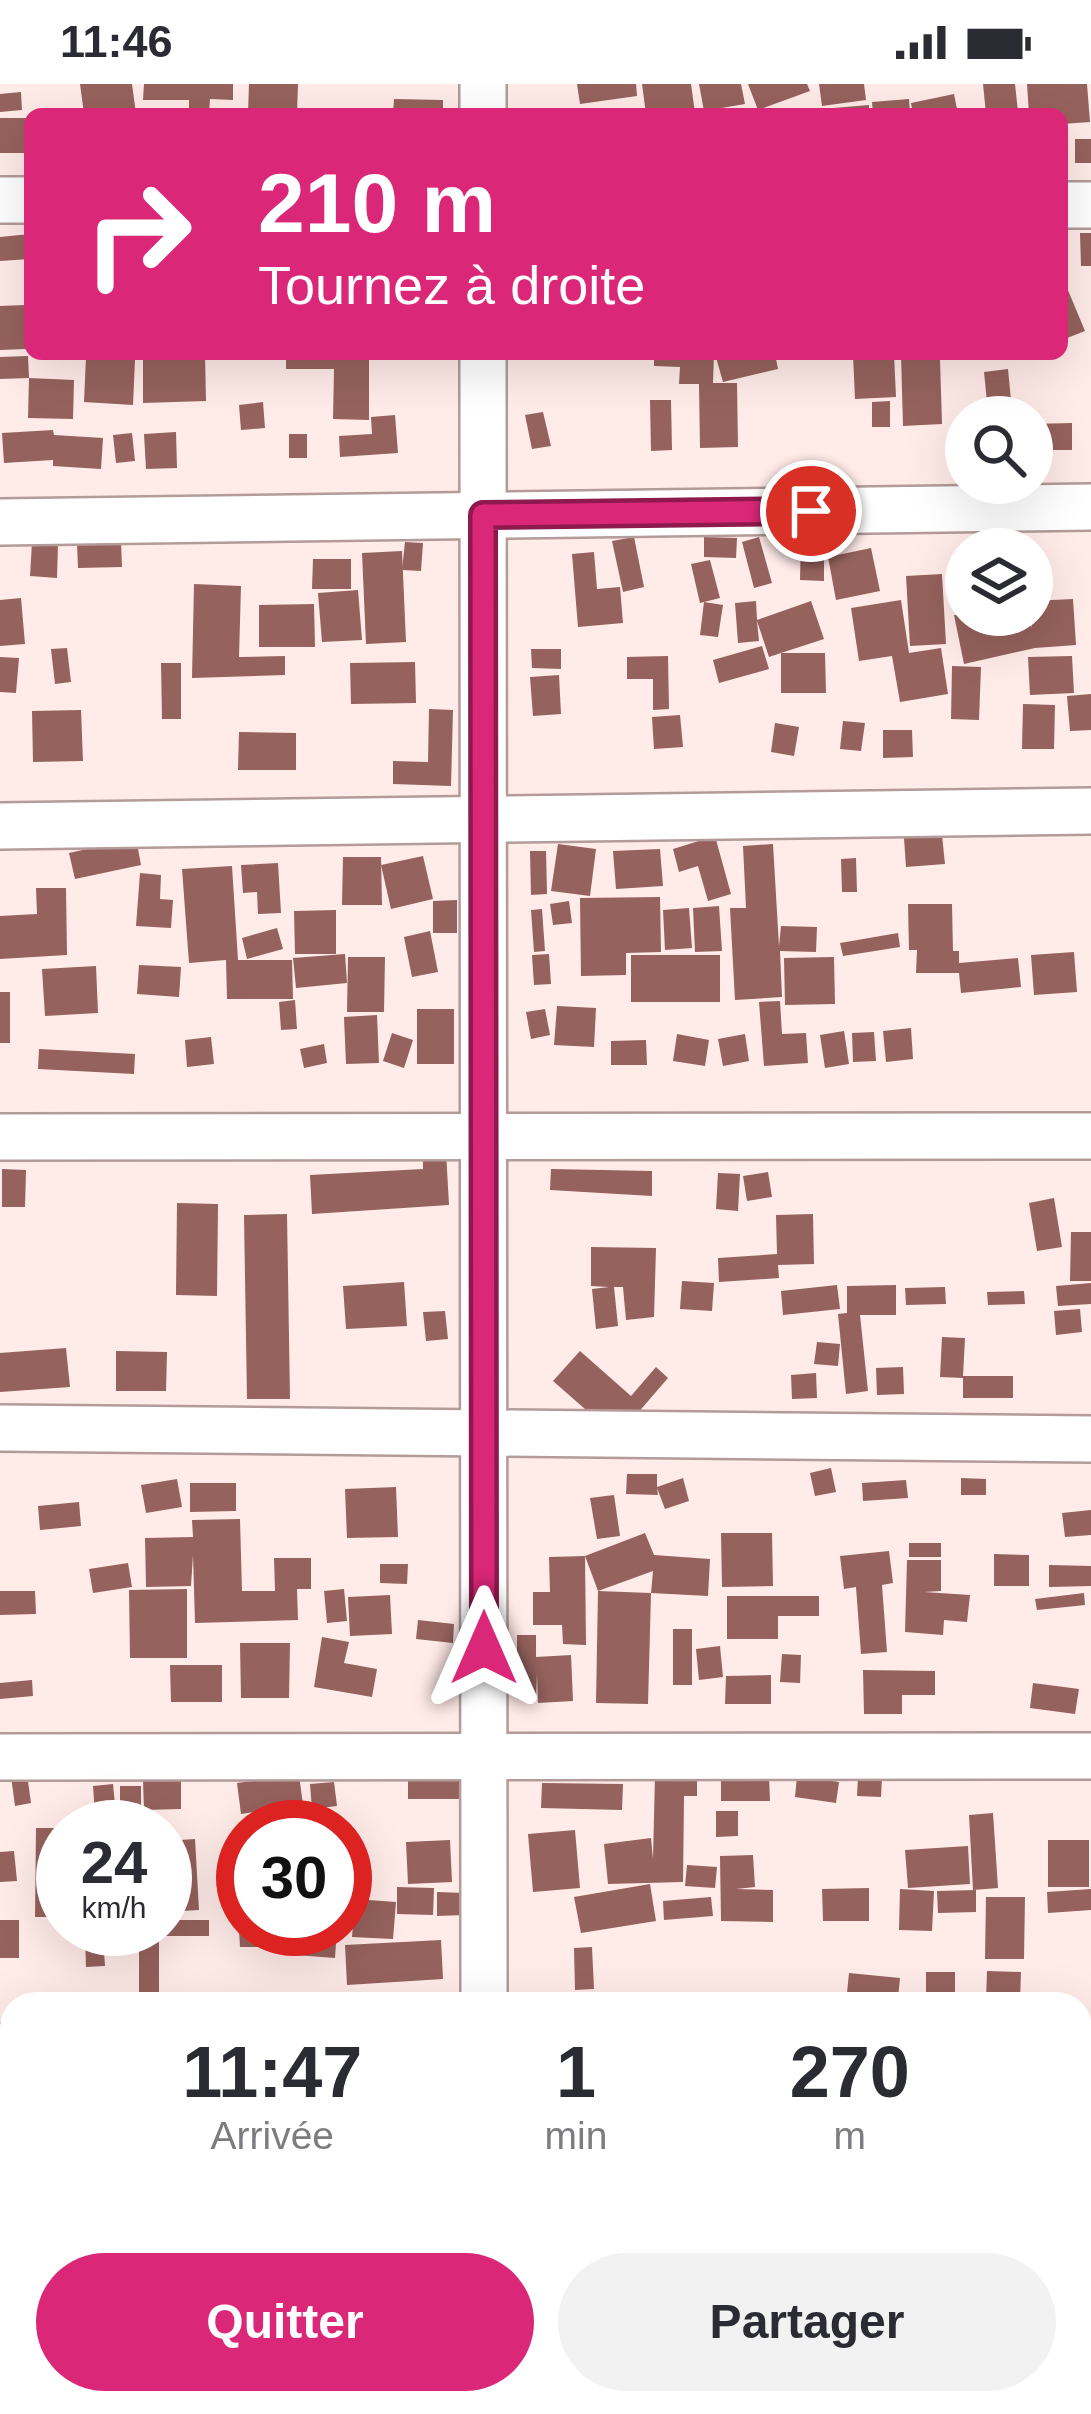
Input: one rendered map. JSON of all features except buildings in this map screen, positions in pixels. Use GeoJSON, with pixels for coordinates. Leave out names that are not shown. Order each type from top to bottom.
{"type":"FeatureCollection","features":[{"type":"Feature","properties":{"kind":"street"},"geometry":{"type":"LineString","coordinates":[[483,360],[484,1992]]}},
{"type":"Feature","properties":{"kind":"street"},"geometry":{"type":"LineString","coordinates":[[0,522],[1091,507]]}},
{"type":"Feature","properties":{"kind":"street"},"geometry":{"type":"LineString","coordinates":[[0,826],[1091,811]]}},
{"type":"Feature","properties":{"kind":"street"},"geometry":{"type":"LineString","coordinates":[[0,1137],[1091,1136]]}},
{"type":"Feature","properties":{"kind":"street"},"geometry":{"type":"LineString","coordinates":[[0,1428],[1091,1439]]}},
{"type":"Feature","properties":{"kind":"street"},"geometry":{"type":"LineString","coordinates":[[0,1757],[1091,1756]]}},
{"type":"Feature","properties":{"kind":"route"},"geometry":{"type":"LineString","coordinates":[[484,1648],[483,515],[811,511]]}}]}
